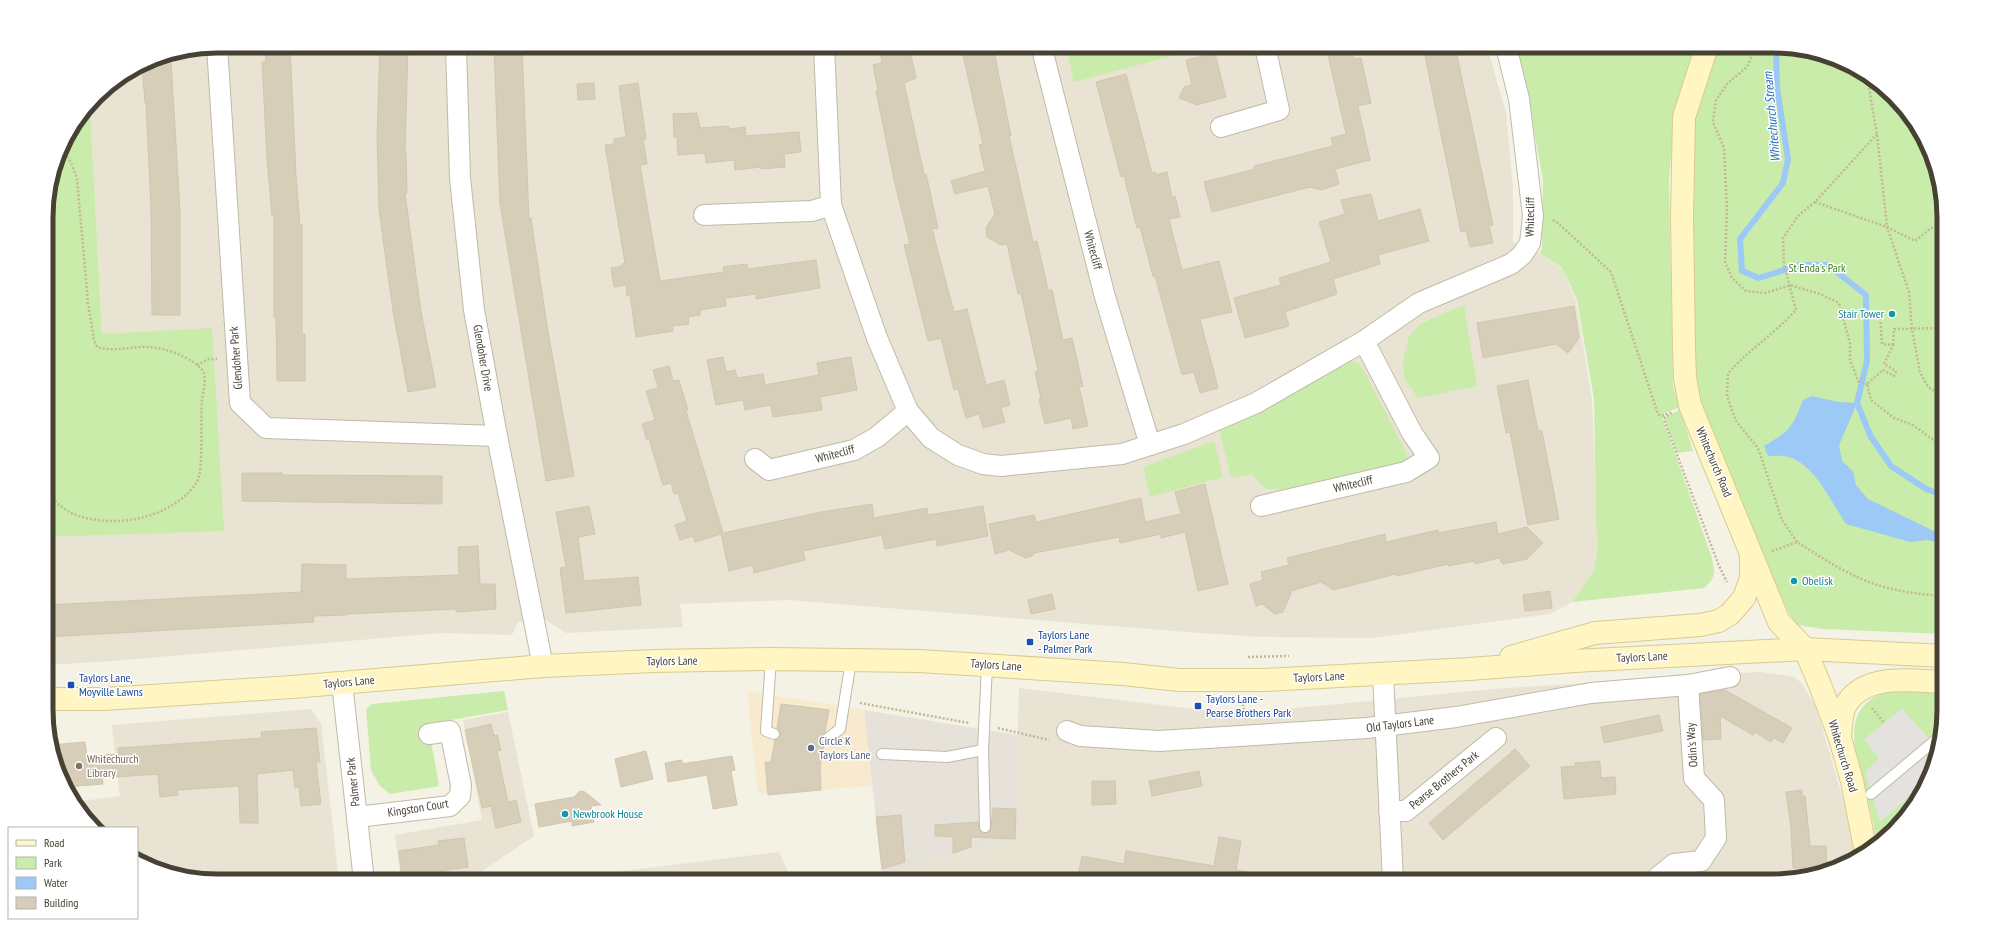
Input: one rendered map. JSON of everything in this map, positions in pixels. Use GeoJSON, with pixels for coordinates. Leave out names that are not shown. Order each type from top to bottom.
{"type":"FeatureCollection","features":[{"type":"Feature","properties":{"kind":"main road","name":"Whitechurch Road"},"geometry":{"type":"LineString","coordinates":[[1705,53],[1684,117],[1682,216],[1685,378],[1690,405],[1759,554],[1779,622],[1805,649],[1840,738],[1852,781],[1865,846]]}},
{"type":"Feature","properties":{"kind":"main road"},"geometry":{"type":"LineString","coordinates":[[1470,669],[1595,633],[1700,625],[1719,621],[1730,614],[1744,598],[1759,554]]}},
{"type":"Feature","properties":{"kind":"main road","name":"Taylors Lane"},"geometry":{"type":"LineString","coordinates":[[53,699],[104,699],[342,683],[543,666],[772,659],[920,661],[1179,680],[1266,680],[1470,669],[1574,661],[1805,649],[1937,656]]}},
{"type":"Feature","properties":{"kind":"main road"},"geometry":{"type":"LineString","coordinates":[[1840,738],[1844,707],[1853,695],[1865,687],[1892,680],[1937,682]]}},
{"type":"Feature","properties":{"kind":"street","name":"Glendoher Park"},"geometry":{"type":"LineString","coordinates":[[217,53],[240,403],[266,428],[497,436]]}},
{"type":"Feature","properties":{"kind":"street","name":"Glendoher Drive"},"geometry":{"type":"LineString","coordinates":[[456,53],[461,185],[474,310],[497,436],[543,666]]}},
{"type":"Feature","properties":{"kind":"street","name":"Whitecliff"},"geometry":{"type":"LineString","coordinates":[[824,53],[831,205],[877,338],[908,411],[932,438],[958,455],[983,464],[1001,466],[1064,461],[1122,454],[1184,434],[1256,403],[1364,341],[1419,303],[1511,264],[1522,255],[1530,243],[1533,216],[1519,99],[1508,53]]}},
{"type":"Feature","properties":{"kind":"street","name":"Whitecliff"},"geometry":{"type":"LineString","coordinates":[[1043,53],[1105,297],[1150,445]]}},
{"type":"Feature","properties":{"kind":"street"},"geometry":{"type":"LineString","coordinates":[[1221,127],[1279,110],[1267,53]]}},
{"type":"Feature","properties":{"kind":"street"},"geometry":{"type":"LineString","coordinates":[[704,215],[812,211],[831,205]]}},
{"type":"Feature","properties":{"kind":"street","name":"Whitecliff"},"geometry":{"type":"LineString","coordinates":[[1261,506],[1406,472],[1429,458],[1412,433],[1364,341]]}},
{"type":"Feature","properties":{"kind":"street","name":"Whitecliff"},"geometry":{"type":"LineString","coordinates":[[755,459],[769,470],[854,450],[877,437],[908,411]]}},
{"type":"Feature","properties":{"kind":"street"},"geometry":{"type":"LineString","coordinates":[[1382,674],[1392,874]]}},
{"type":"Feature","properties":{"kind":"street","name":"Old Taylors Lane"},"geometry":{"type":"LineString","coordinates":[[1060,736],[1159,741],[1384,726],[1456,717],[1591,693],[1688,685],[1730,677]]}},
{"type":"Feature","properties":{"kind":"street","name":"Palmer Park"},"geometry":{"type":"LineString","coordinates":[[342,683],[363,874]]}},
{"type":"Feature","properties":{"kind":"street","name":"Odin's Way"},"geometry":{"type":"LineString","coordinates":[[1662,874],[1674,864],[1701,861],[1716,838],[1714,800],[1694,778],[1688,685]]}},
{"type":"Feature","properties":{"kind":"street","name":"Kingston Court"},"geometry":{"type":"LineString","coordinates":[[356,817],[450,806],[460,796],[461,785],[450,731],[429,734]]}},
{"type":"Feature","properties":{"kind":"street","name":"Pearse Brothers Park"},"geometry":{"type":"LineString","coordinates":[[1388,811],[1406,811],[1496,738]]}},
{"type":"Feature","properties":{"kind":"lane"},"geometry":{"type":"LineString","coordinates":[[772,659],[766,731],[774,734]]}},
{"type":"Feature","properties":{"kind":"lane"},"geometry":{"type":"LineString","coordinates":[[827,739],[840,729],[851,661]]}},
{"type":"Feature","properties":{"kind":"lane"},"geometry":{"type":"LineString","coordinates":[[985,827],[983,750],[987,665]]}},
{"type":"Feature","properties":{"kind":"lane"},"geometry":{"type":"LineString","coordinates":[[1871,794],[1934,741]]}},
{"type":"Feature","properties":{"kind":"lane"},"geometry":{"type":"LineString","coordinates":[[882,754],[947,757],[983,750]]}},
{"type":"Feature","properties":{"kind":"path"},"geometry":{"type":"LineString","coordinates":[[1753,53],[1747,67],[1728,83],[1716,100],[1713,122],[1724,148],[1727,210],[1725,262],[1732,278],[1746,291],[1766,293],[1790,285],[1820,294],[1839,303],[1850,343],[1850,360],[1858,381],[1867,384]]}},
{"type":"Feature","properties":{"kind":"path"},"geometry":{"type":"LineString","coordinates":[[1868,84],[1877,134],[1887,227],[1909,292],[1912,330],[1920,372],[1928,387],[1937,392]]}},
{"type":"Feature","properties":{"kind":"path"},"geometry":{"type":"LineString","coordinates":[[1877,134],[1815,202],[1798,216],[1783,238],[1784,265],[1796,310],[1783,325],[1741,358],[1728,373],[1727,396],[1736,421],[1758,448],[1782,520],[1798,542],[1851,575],[1881,586],[1922,595],[1937,596]]}},
{"type":"Feature","properties":{"kind":"path"},"geometry":{"type":"LineString","coordinates":[[53,498],[74,514],[95,519],[134,519],[154,515],[181,497],[198,481],[202,458],[201,418],[202,398],[205,384],[204,371],[184,357],[164,349],[145,347],[105,349],[97,347],[94,340],[88,303],[77,179],[73,166],[65,154]]}},
{"type":"Feature","properties":{"kind":"path"},"geometry":{"type":"LineString","coordinates":[[1815,202],[1887,227],[1915,241],[1931,228],[1937,228]]}},
{"type":"Feature","properties":{"kind":"path"},"geometry":{"type":"LineString","coordinates":[[1551,220],[1558,223],[1611,272],[1658,414],[1662,416],[1677,410],[1665,417],[1664,420],[1719,566],[1729,586]]}},
{"type":"Feature","properties":{"kind":"path"},"geometry":{"type":"LineString","coordinates":[[1880,314],[1882,344],[1893,345]]}},
{"type":"Feature","properties":{"kind":"path"},"geometry":{"type":"LineString","coordinates":[[1867,384],[1883,370],[1894,376],[1896,371],[1884,364],[1893,345],[1894,329],[1912,330],[1937,328]]}},
{"type":"Feature","properties":{"kind":"path"},"geometry":{"type":"LineString","coordinates":[[196,365],[209,359],[221,359]]}},
{"type":"Feature","properties":{"kind":"path"},"geometry":{"type":"LineString","coordinates":[[1867,384],[1871,400],[1894,418],[1912,425],[1937,443]]}},
{"type":"Feature","properties":{"kind":"path"},"geometry":{"type":"LineString","coordinates":[[1759,554],[1798,542]]}},
{"type":"Feature","properties":{"kind":"path"},"geometry":{"type":"LineString","coordinates":[[845,701],[984,726],[1060,736]]}},
{"type":"Feature","properties":{"kind":"path"},"geometry":{"type":"LineString","coordinates":[[1871,706],[1884,723]]}},
{"type":"Feature","properties":{"kind":"shaded area"},"geometry":{"type":"Polygon","coordinates":[[[206,53],[1489,53],[1506,113],[1513,188],[1513,242],[1540,253],[1562,269],[1576,301],[1592,399],[1598,547],[1594,571],[1572,602],[1550,614],[1372,638],[1262,637],[789,600],[680,604],[683,627],[566,633],[546,620],[518,622],[512,635],[442,633],[53,665],[53,537],[224,530],[102,334],[90,113],[101,101],[117,87],[135,75],[154,65],[185,56],[206,53]]]}},
{"type":"Feature","properties":{"kind":"shaded area"},"geometry":{"type":"Polygon","coordinates":[[[1760,672],[1795,677],[1802,684],[1813,702],[1820,720],[1847,813],[1854,853],[1836,862],[1805,871],[1784,874],[881,874],[1015,839],[1019,688],[1235,714],[1493,689],[1760,672]]]}},
{"type":"Feature","properties":{"kind":"shaded area","name":"Circle K Taylors Lane"},"geometry":{"type":"Polygon","coordinates":[[[747,691],[864,710],[873,786],[758,794],[747,691]]]}},
{"type":"Feature","properties":{"kind":"shaded area"},"geometry":{"type":"Polygon","coordinates":[[[311,709],[321,723],[338,874],[196,873],[154,862],[138,854],[138,827],[102,827],[81,801],[120,796],[112,725],[311,709]]]}},
{"type":"Feature","properties":{"kind":"shaded area"},"geometry":{"type":"Polygon","coordinates":[[[1902,709],[1934,743],[1925,773],[1914,794],[1880,822],[1865,772],[1879,758],[1864,739],[1902,709]]]}},
{"type":"Feature","properties":{"kind":"shaded area"},"geometry":{"type":"Polygon","coordinates":[[[864,710],[1018,735],[1015,839],[882,874],[864,710]]]}},
{"type":"Feature","properties":{"kind":"shaded area"},"geometry":{"type":"Polygon","coordinates":[[[508,712],[534,836],[481,872],[481,874],[400,874],[395,835],[482,820],[463,720],[508,712]]]}},
{"type":"Feature","properties":{"kind":"shaded area"},"geometry":{"type":"Polygon","coordinates":[[[779,852],[789,874],[600,874],[779,852]]]}},
{"type":"Feature","properties":{"kind":"green space"},"geometry":{"type":"Polygon","coordinates":[[[1068,53],[1183,53],[1074,82],[1068,53]]]}},
{"type":"Feature","properties":{"kind":"green space"},"geometry":{"type":"Polygon","coordinates":[[[1516,53],[1695,53],[1675,108],[1669,181],[1673,386],[1693,451],[1677,453],[1665,421],[1666,417],[1679,410],[1678,408],[1664,413],[1665,416],[1662,417],[1711,555],[1714,573],[1711,580],[1704,588],[1572,602],[1594,571],[1598,546],[1596,518],[1594,399],[1577,300],[1562,268],[1540,253],[1542,247],[1543,179],[1527,94],[1516,53]]]}},
{"type":"Feature","properties":{"kind":"green space","name":"St Enda's Park"},"geometry":{"type":"Polygon","coordinates":[[[1714,53],[1794,54],[1836,65],[1873,87],[1889,101],[1903,117],[1925,154],[1934,185],[1937,206],[1937,634],[1823,629],[1797,625],[1790,615],[1761,555],[1707,425],[1693,373],[1691,267],[1695,119],[1714,53]]]}},
{"type":"Feature","properties":{"kind":"green space"},"geometry":{"type":"Polygon","coordinates":[[[90,113],[102,334],[212,328],[224,531],[53,537],[53,206],[56,185],[65,154],[75,135],[90,113]]]}},
{"type":"Feature","properties":{"kind":"green space"},"geometry":{"type":"Polygon","coordinates":[[[1464,305],[1477,386],[1418,398],[1404,378],[1403,361],[1409,337],[1420,324],[1464,305]]]}},
{"type":"Feature","properties":{"kind":"green space"},"geometry":{"type":"Polygon","coordinates":[[[1351,361],[1359,364],[1365,373],[1405,450],[1407,458],[1402,464],[1285,489],[1266,489],[1251,474],[1231,478],[1219,429],[1343,362],[1351,361]]]}},
{"type":"Feature","properties":{"kind":"green space"},"geometry":{"type":"Polygon","coordinates":[[[1214,441],[1223,477],[1150,497],[1143,467],[1214,441]]]}},
{"type":"Feature","properties":{"kind":"green space"},"geometry":{"type":"Polygon","coordinates":[[[1895,689],[1937,689],[1936,731],[1925,773],[1903,810],[1889,826],[1876,838],[1871,811],[1855,749],[1854,734],[1856,719],[1863,707],[1876,697],[1895,689]]]}},
{"type":"Feature","properties":{"kind":"green space"},"geometry":{"type":"Polygon","coordinates":[[[504,691],[508,710],[428,724],[439,786],[390,794],[380,786],[371,770],[366,709],[372,704],[504,691]]]}},
{"type":"Feature","properties":{"kind":"water"},"geometry":{"type":"Polygon","coordinates":[[[1812,396],[1838,402],[1857,403],[1839,445],[1842,461],[1853,471],[1856,485],[1868,499],[1937,533],[1937,542],[1927,540],[1910,542],[1846,524],[1822,486],[1807,468],[1789,457],[1768,456],[1764,446],[1780,436],[1789,428],[1796,417],[1803,400],[1812,396]]]}},
{"type":"Feature","properties":{"kind":"building"},"geometry":{"type":"Polygon","coordinates":[[[265,53],[290,53],[296,175],[300,225],[302,225],[302,334],[305,334],[305,381],[277,381],[276,318],[274,318],[274,216],[272,216],[267,157],[262,62],[266,62],[265,53]]]}},
{"type":"Feature","properties":{"kind":"building"},"geometry":{"type":"Polygon","coordinates":[[[380,53],[408,53],[405,153],[407,193],[405,193],[421,312],[436,387],[408,392],[393,311],[379,210],[377,136],[380,53]]]}},
{"type":"Feature","properties":{"kind":"building"},"geometry":{"type":"Polygon","coordinates":[[[494,53],[522,53],[529,219],[531,218],[547,326],[574,476],[546,481],[500,204],[494,53]]]}},
{"type":"Feature","properties":{"kind":"building"},"geometry":{"type":"Polygon","coordinates":[[[880,53],[911,53],[916,78],[904,83],[924,174],[926,174],[938,228],[932,229],[954,312],[967,309],[986,385],[1004,380],[1010,405],[1001,408],[1005,422],[983,428],[979,414],[966,418],[958,389],[954,390],[941,338],[928,341],[904,245],[910,244],[895,184],[876,91],[878,91],[873,65],[882,63],[880,53]]]}},
{"type":"Feature","properties":{"kind":"building"},"geometry":{"type":"Polygon","coordinates":[[[963,53],[994,53],[1011,136],[1009,136],[1033,242],[1037,241],[1048,290],[1052,290],[1063,340],[1072,338],[1083,386],[1079,387],[1088,426],[1073,429],[1071,418],[1045,424],[1035,372],[1038,371],[1021,293],[1018,294],[1007,244],[1001,245],[987,237],[986,228],[995,214],[988,186],[955,194],[951,181],[985,171],[979,145],[983,144],[963,53]]]}},
{"type":"Feature","properties":{"kind":"building"},"geometry":{"type":"Polygon","coordinates":[[[1215,53],[1226,97],[1197,105],[1179,98],[1184,87],[1192,85],[1186,60],[1215,53]]]}},
{"type":"Feature","properties":{"kind":"building"},"geometry":{"type":"Polygon","coordinates":[[[1328,53],[1353,53],[1354,59],[1361,58],[1371,103],[1358,106],[1370,160],[1335,169],[1339,184],[1321,190],[1310,187],[1212,212],[1204,182],[1255,169],[1254,166],[1333,146],[1331,138],[1346,134],[1328,53]]]}},
{"type":"Feature","properties":{"kind":"building"},"geometry":{"type":"Polygon","coordinates":[[[1424,53],[1456,53],[1493,225],[1489,226],[1493,243],[1470,247],[1466,231],[1461,232],[1424,53]]]}},
{"type":"Feature","properties":{"kind":"building"},"geometry":{"type":"Polygon","coordinates":[[[163,62],[171,62],[180,210],[180,315],[152,315],[151,208],[146,103],[142,71],[163,62]]]}},
{"type":"Feature","properties":{"kind":"building"},"geometry":{"type":"Polygon","coordinates":[[[1126,74],[1152,173],[1155,172],[1155,175],[1167,172],[1172,197],[1175,196],[1180,217],[1169,219],[1182,270],[1219,261],[1232,312],[1200,319],[1218,388],[1200,393],[1194,372],[1182,375],[1140,227],[1137,228],[1124,176],[1121,177],[1096,82],[1126,74]]]}},
{"type":"Feature","properties":{"kind":"building"},"geometry":{"type":"Polygon","coordinates":[[[594,83],[595,99],[578,100],[577,84],[594,83]]]}},
{"type":"Feature","properties":{"kind":"building"},"geometry":{"type":"Polygon","coordinates":[[[638,83],[646,139],[643,139],[647,164],[640,165],[660,281],[724,272],[723,267],[747,264],[748,269],[816,260],[820,288],[756,299],[756,294],[725,298],[726,306],[700,310],[700,315],[688,317],[689,324],[672,326],[673,331],[636,337],[630,295],[627,296],[626,285],[614,287],[611,268],[622,266],[622,264],[625,263],[605,145],[614,144],[614,139],[626,137],[619,86],[638,83]]]}},
{"type":"Feature","properties":{"kind":"building"},"geometry":{"type":"Polygon","coordinates":[[[697,113],[700,128],[729,126],[729,129],[745,127],[746,136],[799,132],[801,152],[784,154],[785,167],[761,169],[761,167],[735,170],[734,160],[706,163],[705,153],[678,155],[677,137],[674,137],[673,114],[697,113]]]}},
{"type":"Feature","properties":{"kind":"building"},"geometry":{"type":"Polygon","coordinates":[[[1371,194],[1378,221],[1420,209],[1429,241],[1378,255],[1380,264],[1333,279],[1337,294],[1285,312],[1289,326],[1245,338],[1234,298],[1281,285],[1279,278],[1331,262],[1319,222],[1345,214],[1341,200],[1371,194]]]}},
{"type":"Feature","properties":{"kind":"building"},"geometry":{"type":"Polygon","coordinates":[[[1574,306],[1579,338],[1568,353],[1556,344],[1483,358],[1477,323],[1574,306]]]}},
{"type":"Feature","properties":{"kind":"building"},"geometry":{"type":"Polygon","coordinates":[[[723,357],[726,372],[735,370],[737,378],[763,374],[765,385],[819,375],[817,363],[851,357],[857,390],[820,397],[822,410],[773,417],[771,405],[745,410],[743,400],[716,405],[707,360],[723,357]]]}},
{"type":"Feature","properties":{"kind":"building"},"geometry":{"type":"Polygon","coordinates":[[[669,366],[673,381],[679,380],[688,410],[686,411],[723,533],[821,512],[872,504],[874,518],[927,508],[928,515],[983,506],[988,536],[937,546],[936,539],[885,549],[882,535],[803,551],[805,560],[754,573],[753,565],[729,571],[721,534],[695,542],[693,536],[680,540],[675,525],[687,521],[678,493],[674,494],[671,483],[663,485],[649,439],[647,440],[642,424],[655,420],[646,391],[658,388],[653,370],[669,366]]]}},
{"type":"Feature","properties":{"kind":"building"},"geometry":{"type":"Polygon","coordinates":[[[1528,380],[1538,431],[1542,431],[1559,519],[1528,525],[1510,432],[1506,433],[1497,386],[1528,380]]]}},
{"type":"Feature","properties":{"kind":"building"},"geometry":{"type":"Polygon","coordinates":[[[242,473],[282,473],[282,475],[442,476],[442,504],[242,501],[242,473]]]}},
{"type":"Feature","properties":{"kind":"building"},"geometry":{"type":"Polygon","coordinates":[[[1205,484],[1228,584],[1198,591],[1185,532],[1161,538],[1161,534],[1120,543],[1119,537],[1034,553],[1032,556],[1026,558],[1009,550],[995,554],[989,524],[1034,515],[1036,522],[1141,498],[1145,522],[1181,514],[1175,492],[1205,484]]]}},
{"type":"Feature","properties":{"kind":"building"},"geometry":{"type":"Polygon","coordinates":[[[589,506],[595,534],[578,537],[584,581],[638,577],[641,605],[566,613],[560,568],[566,567],[556,512],[589,506]]]}},
{"type":"Feature","properties":{"kind":"building"},"geometry":{"type":"Polygon","coordinates":[[[1496,522],[1498,534],[1527,527],[1543,543],[1527,559],[1503,564],[1499,558],[1475,564],[1474,561],[1448,566],[1448,564],[1397,576],[1396,574],[1333,590],[1321,582],[1291,591],[1283,612],[1275,614],[1262,604],[1256,606],[1250,584],[1263,580],[1261,572],[1289,565],[1287,558],[1385,534],[1386,542],[1438,530],[1438,533],[1496,522]]]}},
{"type":"Feature","properties":{"kind":"building"},"geometry":{"type":"Polygon","coordinates":[[[478,546],[480,584],[495,584],[496,609],[456,612],[456,609],[313,616],[314,622],[53,637],[53,605],[301,592],[302,564],[346,565],[346,579],[459,575],[458,547],[478,546]]]}},
{"type":"Feature","properties":{"kind":"building"},"geometry":{"type":"Polygon","coordinates":[[[1550,591],[1552,608],[1525,611],[1523,595],[1550,591]]]}},
{"type":"Feature","properties":{"kind":"building"},"geometry":{"type":"Polygon","coordinates":[[[1052,594],[1055,609],[1031,614],[1028,600],[1052,594]]]}},
{"type":"Feature","properties":{"kind":"building"},"geometry":{"type":"Polygon","coordinates":[[[1725,690],[1792,728],[1783,743],[1774,738],[1771,742],[1755,732],[1753,735],[1720,716],[1721,739],[1703,740],[1700,694],[1725,690]]]}},
{"type":"Feature","properties":{"kind":"building"},"geometry":{"type":"Polygon","coordinates":[[[781,704],[829,710],[825,732],[821,739],[824,744],[820,768],[821,790],[768,795],[765,762],[771,762],[775,740],[780,736],[777,728],[781,704]]]}},
{"type":"Feature","properties":{"kind":"building"},"geometry":{"type":"Polygon","coordinates":[[[1659,715],[1663,731],[1604,743],[1601,727],[1659,715]]]}},
{"type":"Feature","properties":{"kind":"building"},"geometry":{"type":"Polygon","coordinates":[[[491,724],[494,736],[497,735],[501,750],[497,751],[508,802],[516,800],[521,822],[496,828],[491,806],[482,808],[465,730],[491,724]]]}},
{"type":"Feature","properties":{"kind":"building"},"geometry":{"type":"Polygon","coordinates":[[[316,728],[320,762],[316,762],[321,804],[301,806],[299,787],[295,788],[293,770],[257,774],[258,823],[240,823],[239,786],[177,790],[178,795],[160,797],[158,774],[102,778],[103,784],[72,786],[65,773],[57,744],[85,742],[87,756],[119,754],[118,748],[262,738],[261,732],[316,728]]]}},
{"type":"Feature","properties":{"kind":"building"},"geometry":{"type":"Polygon","coordinates":[[[1515,749],[1530,766],[1443,840],[1429,823],[1515,749]]]}},
{"type":"Feature","properties":{"kind":"building"},"geometry":{"type":"Polygon","coordinates":[[[646,751],[653,779],[621,787],[615,759],[646,751]]]}},
{"type":"Feature","properties":{"kind":"building"},"geometry":{"type":"Polygon","coordinates":[[[732,756],[735,770],[731,771],[737,805],[713,809],[707,775],[668,782],[665,763],[682,760],[682,764],[732,756]]]}},
{"type":"Feature","properties":{"kind":"building"},"geometry":{"type":"Polygon","coordinates":[[[1600,761],[1601,778],[1615,777],[1616,794],[1564,799],[1561,767],[1576,766],[1575,763],[1600,761]]]}},
{"type":"Feature","properties":{"kind":"building"},"geometry":{"type":"Polygon","coordinates":[[[1199,771],[1202,786],[1152,796],[1149,781],[1199,771]]]}},
{"type":"Feature","properties":{"kind":"building"},"geometry":{"type":"Polygon","coordinates":[[[1092,781],[1115,781],[1116,804],[1092,805],[1092,781]]]}},
{"type":"Feature","properties":{"kind":"building"},"geometry":{"type":"Polygon","coordinates":[[[1802,790],[1802,796],[1805,796],[1810,846],[1826,846],[1827,865],[1810,870],[1810,868],[1793,868],[1791,828],[1786,792],[1802,790]]]}},
{"type":"Feature","properties":{"kind":"building","name":"Newbrook House"},"geometry":{"type":"Polygon","coordinates":[[[580,791],[585,792],[601,805],[591,806],[594,822],[572,826],[572,821],[539,827],[535,804],[574,797],[580,791]]]}},
{"type":"Feature","properties":{"kind":"building"},"geometry":{"type":"Polygon","coordinates":[[[993,808],[1016,809],[1015,839],[971,837],[971,847],[953,853],[953,837],[935,836],[935,825],[978,822],[980,831],[988,833],[991,827],[993,808]]]}},
{"type":"Feature","properties":{"kind":"building"},"geometry":{"type":"Polygon","coordinates":[[[901,815],[905,862],[882,869],[876,817],[901,815]]]}},
{"type":"Feature","properties":{"kind":"building"},"geometry":{"type":"Polygon","coordinates":[[[1219,837],[1241,841],[1236,870],[1248,872],[1248,874],[1078,874],[1082,856],[1124,864],[1126,851],[1214,866],[1219,837]]]}},
{"type":"Feature","properties":{"kind":"building"},"geometry":{"type":"Polygon","coordinates":[[[464,838],[468,867],[441,871],[442,874],[401,874],[399,851],[439,845],[438,841],[464,838]]]}},
{"type":"Feature","properties":{"kind":"waterway","name":"Whitechurch Stream"},"geometry":{"type":"LineString","coordinates":[[1776,53],[1777,88],[1788,159],[1783,183],[1740,239],[1742,271],[1759,278],[1800,265],[1828,265],[1866,295],[1867,361],[1857,403],[1871,437],[1891,466],[1926,489],[1937,493]]}},
{"type":"Feature","properties":{"kind":"place","name":"Stair Tower"},"geometry":{"type":"Point","coordinates":[1892,314]}},
{"type":"Feature","properties":{"kind":"place","name":"Obelisk"},"geometry":{"type":"Point","coordinates":[1794,581]}},
{"type":"Feature","properties":{"kind":"place","name":"Taylors Lane - Palmer Park"},"geometry":{"type":"Point","coordinates":[1030,642]}},
{"type":"Feature","properties":{"kind":"place","name":"Taylors Lane, Moyville Lawns"},"geometry":{"type":"Point","coordinates":[71,685]}},
{"type":"Feature","properties":{"kind":"place","name":"Taylors Lane - Pearse Brothers Park"},"geometry":{"type":"Point","coordinates":[1198,706]}},
{"type":"Feature","properties":{"kind":"place","name":"Circle K Taylors Lane"},"geometry":{"type":"Point","coordinates":[811,748]}},
{"type":"Feature","properties":{"kind":"place","name":"Whitechurch Library"},"geometry":{"type":"Point","coordinates":[79,766]}},
{"type":"Feature","properties":{"kind":"place","name":"Newbrook House"},"geometry":{"type":"Point","coordinates":[565,814]}}]}
